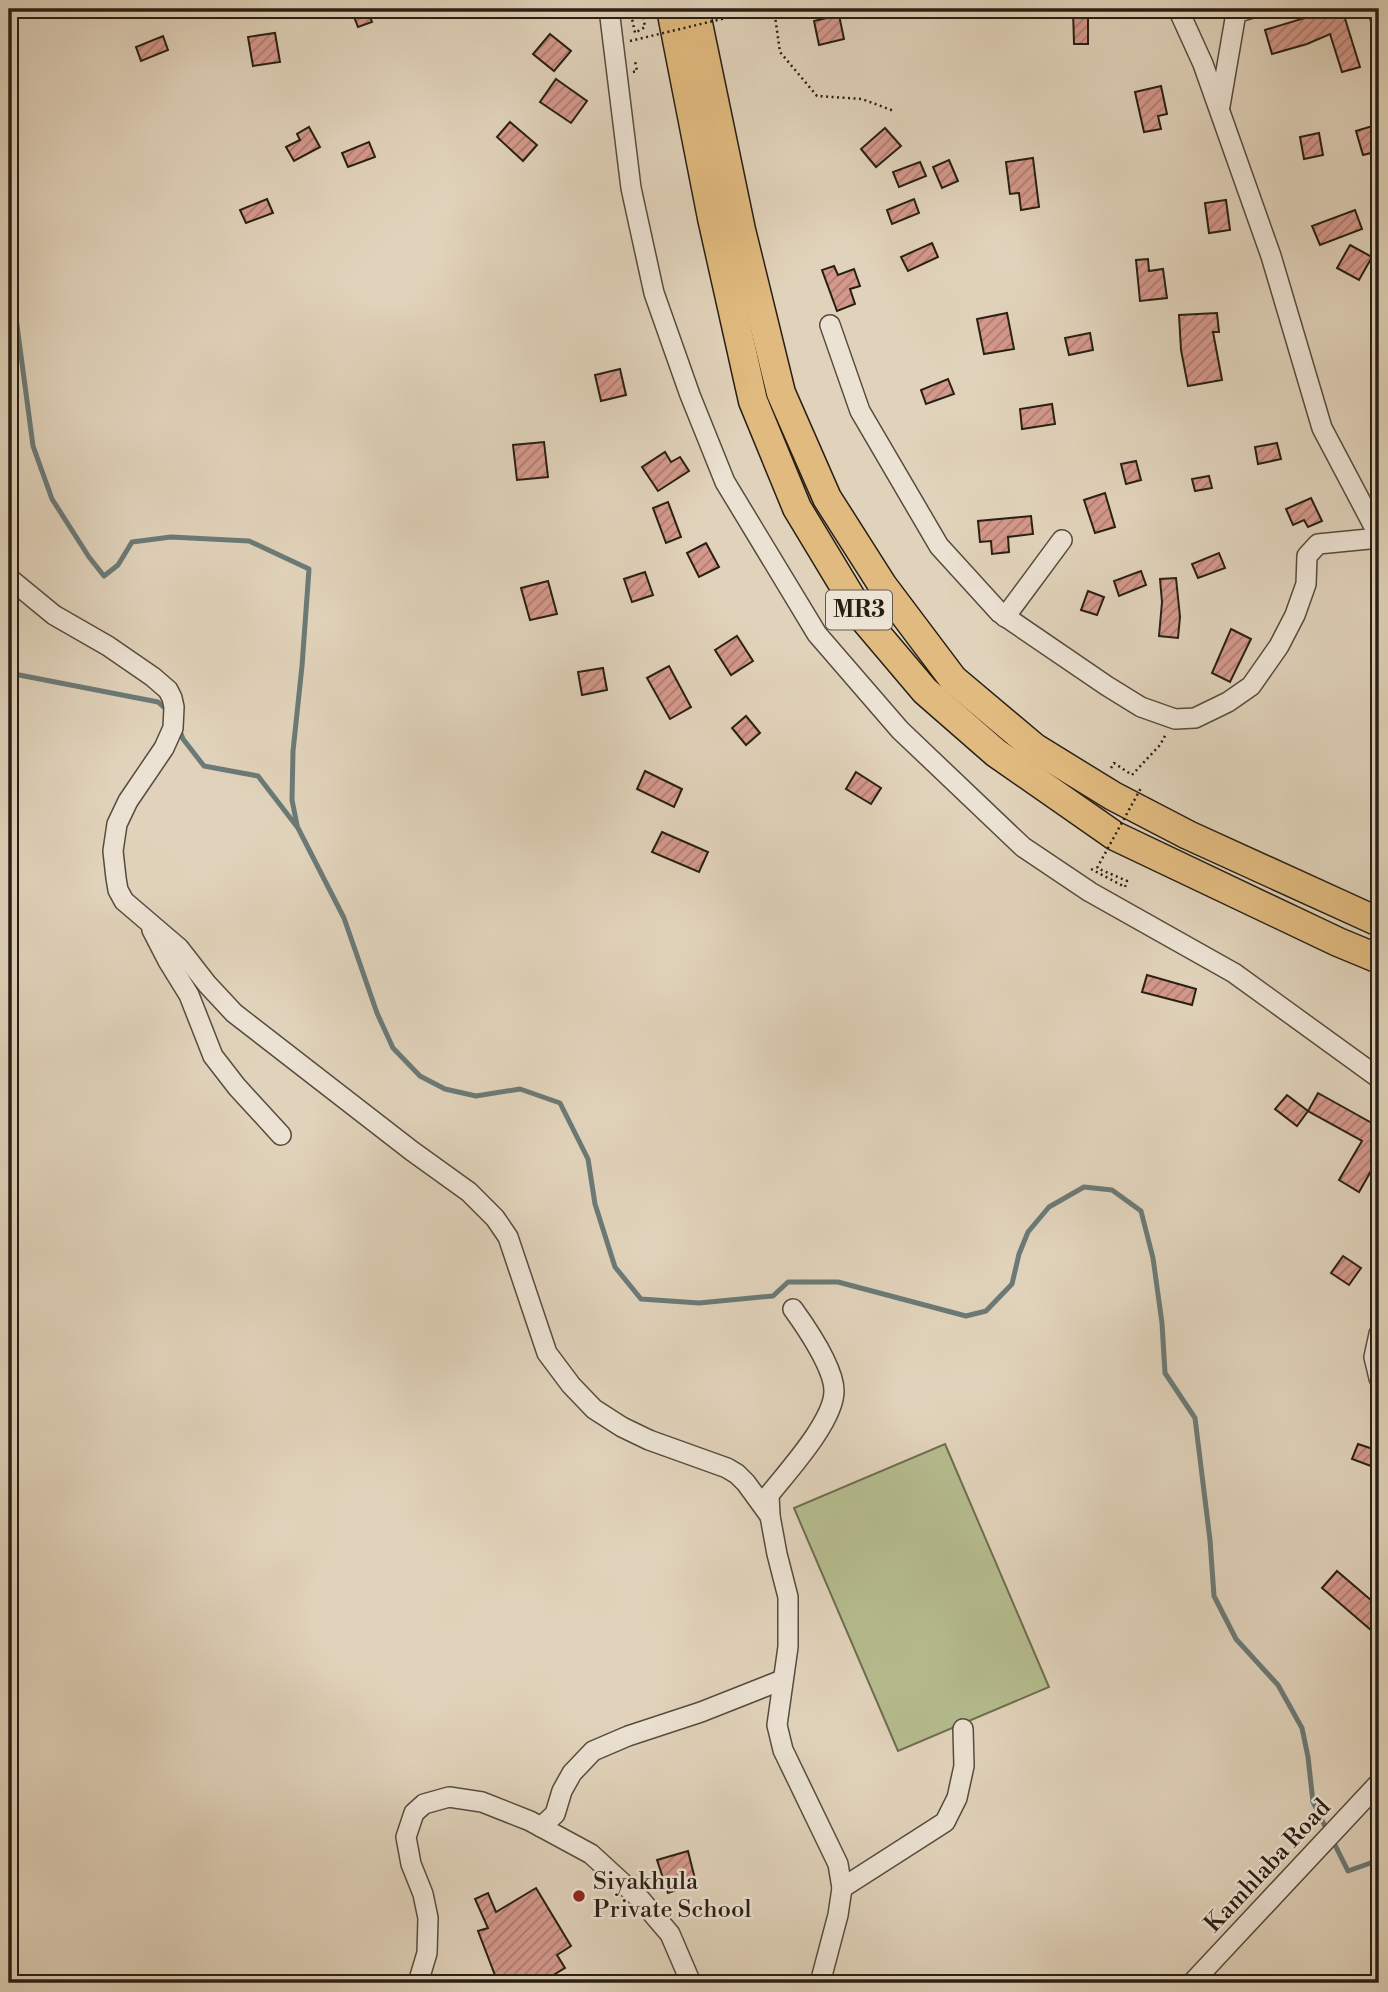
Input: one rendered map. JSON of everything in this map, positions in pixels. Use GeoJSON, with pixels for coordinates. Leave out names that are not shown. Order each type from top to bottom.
{"type":"FeatureCollection","features":[{"type":"Feature","properties":{"kind":"highway","name":"MR3"},"geometry":{"type":"LineString","coordinates":[[671,9],[712,218],[753,401],[797,508],[864,619],[925,691],[985,744],[1115,836],[1379,962]]}},
{"type":"Feature","properties":{"kind":"highway","name":"MR3"},"geometry":{"type":"LineString","coordinates":[[695,9],[741,230],[781,393],[827,498],[883,586],[953,679],[1035,748],[1112,796],[1188,835],[1379,922]]}},
{"type":"Feature","properties":{"kind":"highway"},"geometry":{"type":"LineString","coordinates":[[1188,835],[1379,903]]}},
{"type":"Feature","properties":{"kind":"street"},"geometry":{"type":"LineString","coordinates":[[609,9],[631,188],[654,293],[690,395],[725,482],[817,634],[900,730],[1023,847],[1090,892],[1234,973],[1379,1078]]}},
{"type":"Feature","properties":{"kind":"street"},"geometry":{"type":"LineString","coordinates":[[830,325],[860,411],[939,546],[1005,617],[1142,707],[1175,719],[1195,718],[1228,702],[1251,686],[1279,646],[1295,615],[1306,584],[1307,556],[1318,544],[1379,537],[1322,428],[1271,256],[1203,64],[1178,9]]}},
{"type":"Feature","properties":{"kind":"street"},"geometry":{"type":"LineString","coordinates":[[1219,109],[1236,13],[1248,9]]}},
{"type":"Feature","properties":{"kind":"street"},"geometry":{"type":"LineString","coordinates":[[1377,9],[1379,16]]}},
{"type":"Feature","properties":{"kind":"street"},"geometry":{"type":"LineString","coordinates":[[1005,617],[1062,540]]}},
{"type":"Feature","properties":{"kind":"street"},"geometry":{"type":"LineString","coordinates":[[9,578],[54,615],[108,646],[153,677],[168,690],[172,698],[173,728],[164,748],[128,801],[117,824],[113,851],[118,890],[124,901],[179,948],[234,1013],[469,1192],[495,1218],[508,1237],[547,1353],[571,1385],[594,1409],[649,1440],[737,1474],[770,1516]]}},
{"type":"Feature","properties":{"kind":"street"},"geometry":{"type":"LineString","coordinates":[[146,920],[184,984],[213,1056],[281,1135]]}},
{"type":"Feature","properties":{"kind":"street"},"geometry":{"type":"LineString","coordinates":[[793,1309],[827,1366],[834,1390],[828,1416],[769,1494],[777,1554],[788,1597],[788,1647],[776,1725],[783,1750],[838,1864],[842,1888],[838,1915],[820,1983]]}},
{"type":"Feature","properties":{"kind":"street"},"geometry":{"type":"LineString","coordinates":[[1379,1334],[1374,1357],[1379,1378]]}},
{"type":"Feature","properties":{"kind":"street"},"geometry":{"type":"LineString","coordinates":[[541,1827],[555,1814],[562,1791],[572,1773],[593,1751],[782,1680]]}},
{"type":"Feature","properties":{"kind":"street"},"geometry":{"type":"LineString","coordinates":[[842,1888],[945,1822],[957,1798],[962,1777],[963,1729]]}},
{"type":"Feature","properties":{"kind":"street","name":"Kamhlaba Road"},"geometry":{"type":"LineString","coordinates":[[1192,1983],[1379,1783]]}},
{"type":"Feature","properties":{"kind":"street"},"geometry":{"type":"LineString","coordinates":[[418,1983],[427,1953],[428,1918],[423,1894],[411,1864],[406,1837],[414,1813],[424,1804],[449,1797],[482,1802],[541,1827],[591,1854],[640,1899],[670,1934],[691,1983]]}},
{"type":"Feature","properties":{"kind":"path"},"geometry":{"type":"LineString","coordinates":[[630,9],[635,33],[645,27],[642,9]]}},
{"type":"Feature","properties":{"kind":"path"},"geometry":{"type":"LineString","coordinates":[[630,41],[764,9]]}},
{"type":"Feature","properties":{"kind":"path"},"geometry":{"type":"LineString","coordinates":[[774,9],[780,52],[817,96],[862,99],[894,111]]}},
{"type":"Feature","properties":{"kind":"path"},"geometry":{"type":"LineString","coordinates":[[1110,769],[1114,763],[1132,775],[1160,745],[1175,719]]}},
{"type":"Feature","properties":{"kind":"path"},"geometry":{"type":"LineString","coordinates":[[1091,869],[1125,887],[1127,881],[1097,868],[1142,788]]}},
{"type":"Feature","properties":{"kind":"green space"},"geometry":{"type":"Polygon","coordinates":[[[945,1444],[1049,1687],[898,1751],[794,1508],[945,1444]]]}},
{"type":"Feature","properties":{"kind":"building"},"geometry":{"type":"Polygon","coordinates":[[[351,9],[367,9],[372,22],[358,27],[351,9]]]}},
{"type":"Feature","properties":{"kind":"building"},"geometry":{"type":"Polygon","coordinates":[[[1073,9],[1088,9],[1088,44],[1074,44],[1073,9]]]}},
{"type":"Feature","properties":{"kind":"building"},"geometry":{"type":"Polygon","coordinates":[[[1325,9],[1342,9],[1360,67],[1342,72],[1330,34],[1272,54],[1265,30],[1325,9]]]}},
{"type":"Feature","properties":{"kind":"building"},"geometry":{"type":"Polygon","coordinates":[[[839,15],[844,39],[819,45],[814,21],[839,15]]]}},
{"type":"Feature","properties":{"kind":"building"},"geometry":{"type":"Polygon","coordinates":[[[275,33],[280,62],[253,66],[248,37],[275,33]]]}},
{"type":"Feature","properties":{"kind":"building"},"geometry":{"type":"Polygon","coordinates":[[[550,34],[571,51],[554,71],[533,54],[550,34]]]}},
{"type":"Feature","properties":{"kind":"building"},"geometry":{"type":"Polygon","coordinates":[[[163,36],[168,50],[141,61],[136,47],[163,36]]]}},
{"type":"Feature","properties":{"kind":"building"},"geometry":{"type":"Polygon","coordinates":[[[556,79],[587,101],[571,123],[540,102],[556,79]]]}},
{"type":"Feature","properties":{"kind":"building"},"geometry":{"type":"Polygon","coordinates":[[[1161,86],[1167,114],[1158,116],[1161,129],[1144,132],[1135,92],[1161,86]]]}},
{"type":"Feature","properties":{"kind":"building"},"geometry":{"type":"Polygon","coordinates":[[[510,122],[537,145],[523,161],[497,137],[510,122]]]}},
{"type":"Feature","properties":{"kind":"building"},"geometry":{"type":"Polygon","coordinates":[[[1379,124],[1379,151],[1363,155],[1356,131],[1379,124]]]}},
{"type":"Feature","properties":{"kind":"building"},"geometry":{"type":"Polygon","coordinates":[[[309,127],[320,147],[294,161],[286,147],[300,140],[297,134],[309,127]]]}},
{"type":"Feature","properties":{"kind":"building"},"geometry":{"type":"Polygon","coordinates":[[[885,128],[901,146],[876,167],[861,149],[885,128]]]}},
{"type":"Feature","properties":{"kind":"building"},"geometry":{"type":"Polygon","coordinates":[[[1319,133],[1323,155],[1304,159],[1300,137],[1319,133]]]}},
{"type":"Feature","properties":{"kind":"building"},"geometry":{"type":"Polygon","coordinates":[[[369,142],[375,157],[348,167],[342,153],[369,142]]]}},
{"type":"Feature","properties":{"kind":"building"},"geometry":{"type":"Polygon","coordinates":[[[1033,158],[1039,207],[1021,210],[1019,193],[1010,194],[1006,162],[1033,158]]]}},
{"type":"Feature","properties":{"kind":"building"},"geometry":{"type":"Polygon","coordinates":[[[949,160],[958,181],[942,188],[933,167],[949,160]]]}},
{"type":"Feature","properties":{"kind":"building"},"geometry":{"type":"Polygon","coordinates":[[[920,162],[926,176],[899,187],[893,172],[920,162]]]}},
{"type":"Feature","properties":{"kind":"building"},"geometry":{"type":"Polygon","coordinates":[[[267,199],[273,213],[246,223],[240,210],[267,199]]]}},
{"type":"Feature","properties":{"kind":"building"},"geometry":{"type":"Polygon","coordinates":[[[914,199],[919,213],[892,224],[887,210],[914,199]]]}},
{"type":"Feature","properties":{"kind":"building"},"geometry":{"type":"Polygon","coordinates":[[[1226,200],[1230,230],[1209,233],[1205,203],[1226,200]]]}},
{"type":"Feature","properties":{"kind":"building"},"geometry":{"type":"Polygon","coordinates":[[[1355,210],[1362,229],[1320,245],[1312,226],[1355,210]]]}},
{"type":"Feature","properties":{"kind":"building"},"geometry":{"type":"Polygon","coordinates":[[[932,243],[938,257],[908,271],[901,257],[932,243]]]}},
{"type":"Feature","properties":{"kind":"building"},"geometry":{"type":"Polygon","coordinates":[[[1350,245],[1372,257],[1359,280],[1337,268],[1350,245]]]}},
{"type":"Feature","properties":{"kind":"building"},"geometry":{"type":"Polygon","coordinates":[[[1148,259],[1149,271],[1163,269],[1167,298],[1140,301],[1136,260],[1148,259]]]}},
{"type":"Feature","properties":{"kind":"building"},"geometry":{"type":"Polygon","coordinates":[[[834,266],[838,275],[854,269],[860,286],[850,289],[855,304],[837,311],[822,270],[834,266]]]}},
{"type":"Feature","properties":{"kind":"building"},"geometry":{"type":"Polygon","coordinates":[[[1007,313],[1014,349],[984,354],[977,319],[1007,313]]]}},
{"type":"Feature","properties":{"kind":"building"},"geometry":{"type":"Polygon","coordinates":[[[1217,313],[1219,332],[1213,332],[1222,380],[1188,386],[1181,350],[1179,315],[1217,313]]]}},
{"type":"Feature","properties":{"kind":"building"},"geometry":{"type":"Polygon","coordinates":[[[1090,333],[1093,350],[1069,355],[1065,338],[1090,333]]]}},
{"type":"Feature","properties":{"kind":"building"},"geometry":{"type":"Polygon","coordinates":[[[620,369],[626,395],[601,401],[595,375],[620,369]]]}},
{"type":"Feature","properties":{"kind":"building"},"geometry":{"type":"Polygon","coordinates":[[[948,379],[954,394],[926,404],[921,390],[948,379]]]}},
{"type":"Feature","properties":{"kind":"building"},"geometry":{"type":"Polygon","coordinates":[[[1052,404],[1055,424],[1022,429],[1020,409],[1052,404]]]}},
{"type":"Feature","properties":{"kind":"building"},"geometry":{"type":"Polygon","coordinates":[[[544,442],[548,477],[517,480],[513,445],[544,442]]]}},
{"type":"Feature","properties":{"kind":"building"},"geometry":{"type":"Polygon","coordinates":[[[1277,443],[1281,459],[1258,464],[1255,447],[1277,443]]]}},
{"type":"Feature","properties":{"kind":"building"},"geometry":{"type":"Polygon","coordinates":[[[665,452],[671,462],[680,457],[689,471],[658,491],[642,467],[665,452]]]}},
{"type":"Feature","properties":{"kind":"building"},"geometry":{"type":"Polygon","coordinates":[[[1136,461],[1141,480],[1126,484],[1121,464],[1136,461]]]}},
{"type":"Feature","properties":{"kind":"building"},"geometry":{"type":"Polygon","coordinates":[[[1209,476],[1212,488],[1195,491],[1192,479],[1209,476]]]}},
{"type":"Feature","properties":{"kind":"building"},"geometry":{"type":"Polygon","coordinates":[[[1105,493],[1115,527],[1095,533],[1084,500],[1105,493]]]}},
{"type":"Feature","properties":{"kind":"building"},"geometry":{"type":"Polygon","coordinates":[[[1311,498],[1322,521],[1308,527],[1304,520],[1293,525],[1286,509],[1311,498]]]}},
{"type":"Feature","properties":{"kind":"building"},"geometry":{"type":"Polygon","coordinates":[[[668,502],[681,537],[666,543],[653,508],[668,502]]]}},
{"type":"Feature","properties":{"kind":"building"},"geometry":{"type":"Polygon","coordinates":[[[1031,516],[1033,534],[1008,537],[1009,552],[992,554],[991,541],[980,542],[978,521],[1031,516]]]}},
{"type":"Feature","properties":{"kind":"building"},"geometry":{"type":"Polygon","coordinates":[[[706,543],[719,567],[699,577],[687,553],[706,543]]]}},
{"type":"Feature","properties":{"kind":"building"},"geometry":{"type":"Polygon","coordinates":[[[1219,553],[1225,568],[1198,578],[1192,564],[1219,553]]]}},
{"type":"Feature","properties":{"kind":"building"},"geometry":{"type":"Polygon","coordinates":[[[1141,571],[1146,585],[1119,596],[1114,581],[1141,571]]]}},
{"type":"Feature","properties":{"kind":"building"},"geometry":{"type":"Polygon","coordinates":[[[645,572],[653,595],[632,602],[624,579],[645,572]]]}},
{"type":"Feature","properties":{"kind":"building"},"geometry":{"type":"Polygon","coordinates":[[[1176,578],[1180,617],[1178,638],[1159,636],[1162,602],[1160,579],[1176,578]]]}},
{"type":"Feature","properties":{"kind":"building"},"geometry":{"type":"Polygon","coordinates":[[[548,581],[557,614],[530,620],[521,588],[548,581]]]}},
{"type":"Feature","properties":{"kind":"building"},"geometry":{"type":"Polygon","coordinates":[[[1088,591],[1104,597],[1097,615],[1081,610],[1088,591]]]}},
{"type":"Feature","properties":{"kind":"building"},"geometry":{"type":"Polygon","coordinates":[[[1231,629],[1251,639],[1230,682],[1212,673],[1231,629]]]}},
{"type":"Feature","properties":{"kind":"building"},"geometry":{"type":"Polygon","coordinates":[[[737,636],[753,661],[731,675],[715,650],[737,636]]]}},
{"type":"Feature","properties":{"kind":"building"},"geometry":{"type":"Polygon","coordinates":[[[669,666],[691,707],[670,719],[647,678],[669,666]]]}},
{"type":"Feature","properties":{"kind":"building"},"geometry":{"type":"Polygon","coordinates":[[[603,668],[607,690],[582,695],[578,672],[603,668]]]}},
{"type":"Feature","properties":{"kind":"building"},"geometry":{"type":"Polygon","coordinates":[[[746,716],[760,733],[746,745],[732,728],[746,716]]]}},
{"type":"Feature","properties":{"kind":"building"},"geometry":{"type":"Polygon","coordinates":[[[645,771],[682,789],[674,807],[637,789],[645,771]]]}},
{"type":"Feature","properties":{"kind":"building"},"geometry":{"type":"Polygon","coordinates":[[[856,772],[881,788],[871,804],[846,789],[856,772]]]}},
{"type":"Feature","properties":{"kind":"building"},"geometry":{"type":"Polygon","coordinates":[[[662,832],[708,852],[699,872],[652,852],[662,832]]]}},
{"type":"Feature","properties":{"kind":"building"},"geometry":{"type":"Polygon","coordinates":[[[1147,975],[1196,989],[1192,1005],[1142,992],[1147,975]]]}},
{"type":"Feature","properties":{"kind":"building"},"geometry":{"type":"Polygon","coordinates":[[[1318,1093],[1379,1127],[1379,1157],[1359,1192],[1339,1180],[1362,1141],[1308,1111],[1318,1093]]]}},
{"type":"Feature","properties":{"kind":"building"},"geometry":{"type":"Polygon","coordinates":[[[1287,1095],[1308,1111],[1297,1126],[1275,1109],[1287,1095]]]}},
{"type":"Feature","properties":{"kind":"building"},"geometry":{"type":"Polygon","coordinates":[[[1343,1256],[1361,1268],[1349,1285],[1331,1273],[1343,1256]]]}},
{"type":"Feature","properties":{"kind":"building"},"geometry":{"type":"Polygon","coordinates":[[[1358,1444],[1379,1451],[1379,1469],[1352,1459],[1358,1444]]]}},
{"type":"Feature","properties":{"kind":"building"},"geometry":{"type":"Polygon","coordinates":[[[1337,1571],[1379,1607],[1379,1637],[1322,1588],[1337,1571]]]}},
{"type":"Feature","properties":{"kind":"building"},"geometry":{"type":"Polygon","coordinates":[[[688,1851],[696,1883],[668,1893],[657,1860],[688,1851]]]}},
{"type":"Feature","properties":{"kind":"building"},"geometry":{"type":"Polygon","coordinates":[[[536,1888],[571,1946],[557,1955],[565,1968],[540,1983],[498,1983],[478,1931],[488,1928],[475,1899],[488,1893],[496,1912],[536,1888]]]}},
{"type":"Feature","properties":{"kind":"waterway"},"geometry":{"type":"LineString","coordinates":[[9,265],[33,446],[52,499],[104,576],[118,565],[132,542],[171,537],[249,541],[309,569],[293,751],[292,800],[297,825]]}},
{"type":"Feature","properties":{"kind":"waterway"},"geometry":{"type":"LineString","coordinates":[[9,673],[158,702],[169,712]]}},
{"type":"Feature","properties":{"kind":"waterway"},"geometry":{"type":"LineString","coordinates":[[179,729],[183,739],[204,766],[258,776],[298,828],[344,918],[377,1013],[393,1048],[420,1076],[445,1089],[476,1096],[520,1089],[560,1103],[588,1159],[595,1204],[615,1267],[641,1299],[699,1303],[773,1296],[788,1282],[838,1282],[966,1316],[986,1311],[1012,1284],[1019,1254],[1028,1232],[1049,1207],[1084,1187],[1112,1190],[1141,1211],[1153,1258],[1162,1323],[1165,1373],[1195,1418],[1214,1596],[1236,1639],[1278,1685],[1302,1728],[1313,1802],[1328,1832]]}},
{"type":"Feature","properties":{"kind":"waterway"},"geometry":{"type":"LineString","coordinates":[[1333,1841],[1348,1871],[1379,1860]]}},
{"type":"Feature","properties":{"kind":"place","name":"Siyakhula Private School"},"geometry":{"type":"Point","coordinates":[579,1896]}}]}
